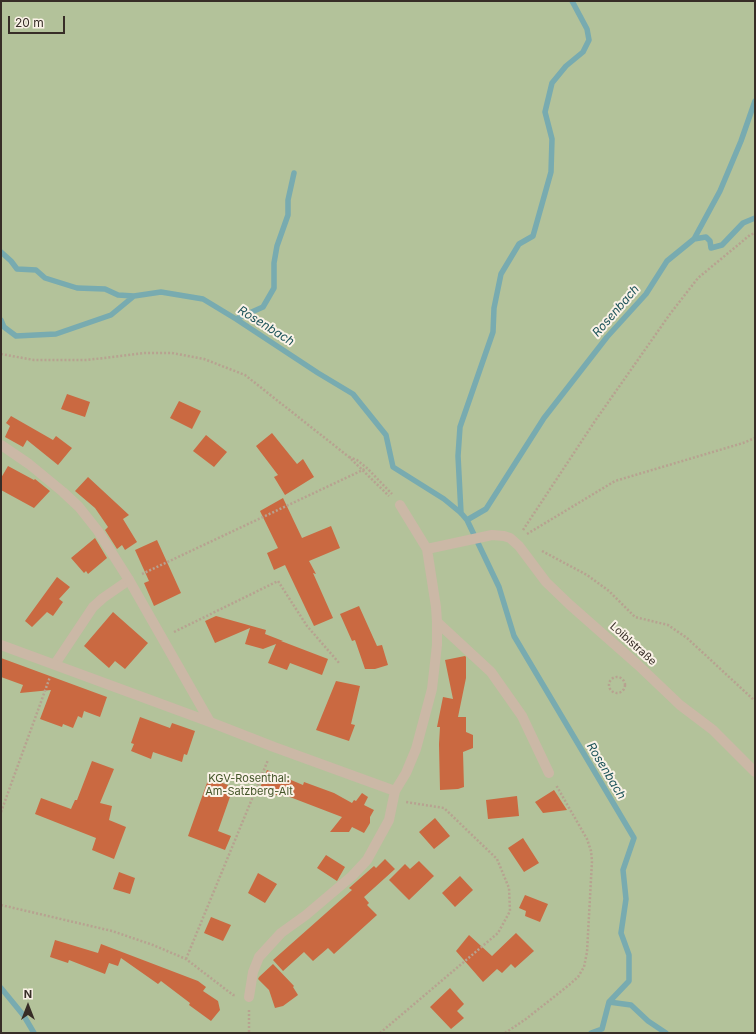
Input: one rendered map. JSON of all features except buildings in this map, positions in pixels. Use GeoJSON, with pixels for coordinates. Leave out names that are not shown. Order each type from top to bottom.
{"type":"FeatureCollection","features":[{"type":"Feature","properties":{"kind":"street"},"geometry":{"type":"LineString","coordinates":[[1,445],[29,464],[79,507],[98,530],[129,580],[210,722]]}},
{"type":"Feature","properties":{"kind":"street"},"geometry":{"type":"LineString","coordinates":[[250,997],[253,972],[259,957],[281,932],[312,910],[352,876],[367,860],[389,820],[396,791],[416,749],[432,689],[437,645],[437,622],[427,549],[399,502]]}},
{"type":"Feature","properties":{"kind":"street","name":"Loiblstraße"},"geometry":{"type":"LineString","coordinates":[[427,549],[492,535],[504,536],[515,542],[546,582],[638,665],[674,700],[713,730],[755,772]]}},
{"type":"Feature","properties":{"kind":"street"},"geometry":{"type":"LineString","coordinates":[[55,664],[93,607],[103,598],[129,580]]}},
{"type":"Feature","properties":{"kind":"street"},"geometry":{"type":"LineString","coordinates":[[437,622],[491,672],[522,716],[549,772]]}},
{"type":"Feature","properties":{"kind":"street"},"geometry":{"type":"LineString","coordinates":[[1,645],[396,791]]}},
{"type":"Feature","properties":{"kind":"path"},"geometry":{"type":"LineString","coordinates":[[515,542],[595,421],[670,314],[698,278],[750,235],[755,233]]}},
{"type":"Feature","properties":{"kind":"path"},"geometry":{"type":"LineString","coordinates":[[1,354],[34,360],[87,360],[145,353],[172,353],[204,359],[245,375],[349,457],[399,502]]}},
{"type":"Feature","properties":{"kind":"path"},"geometry":{"type":"LineString","coordinates":[[515,542],[615,481],[743,443],[755,438]]}},
{"type":"Feature","properties":{"kind":"path"},"geometry":{"type":"LineString","coordinates":[[349,457],[357,460],[367,468],[399,502]]}},
{"type":"Feature","properties":{"kind":"path"},"geometry":{"type":"LineString","coordinates":[[129,580],[367,468]]}},
{"type":"Feature","properties":{"kind":"path"},"geometry":{"type":"LineString","coordinates":[[515,542],[544,552],[587,576],[608,592],[635,617],[668,625],[688,638],[755,701]]}},
{"type":"Feature","properties":{"kind":"path"},"geometry":{"type":"LineString","coordinates":[[162,637],[278,581],[307,626],[340,664]]}},
{"type":"Feature","properties":{"kind":"path"},"geometry":{"type":"LineString","coordinates":[[1,812],[55,664]]}},
{"type":"Feature","properties":{"kind":"path"},"geometry":{"type":"LineString","coordinates":[[623,680],[628,675]]}},
{"type":"Feature","properties":{"kind":"path"},"geometry":{"type":"LineString","coordinates":[[618,677],[623,680],[626,684],[624,690],[618,694],[612,692],[609,685],[611,680],[618,677]]}},
{"type":"Feature","properties":{"kind":"path"},"geometry":{"type":"LineString","coordinates":[[186,959],[274,747]]}},
{"type":"Feature","properties":{"kind":"path"},"geometry":{"type":"LineString","coordinates":[[505,1033],[526,1019],[578,978],[584,967],[587,952],[592,861],[591,851],[588,839],[549,772]]}},
{"type":"Feature","properties":{"kind":"path"},"geometry":{"type":"LineString","coordinates":[[380,1033],[498,933],[510,910],[509,888],[497,859],[444,808],[404,802],[396,791]]}},
{"type":"Feature","properties":{"kind":"path"},"geometry":{"type":"LineString","coordinates":[[1,905],[112,931],[153,945],[186,959],[233,995],[250,997],[250,1033]]}},
{"type":"Feature","properties":{"kind":"green space","name":"KGV-Rosenthal: Am-Satzberg-Alt"},"geometry":{"type":"Polygon","coordinates":[[[1,1],[755,1],[755,1033],[1,1033],[1,1]]]}},
{"type":"Feature","properties":{"kind":"waterway"},"geometry":{"type":"LineString","coordinates":[[461,513],[458,456],[460,427],[493,332],[494,308],[501,274],[519,244],[533,236],[551,172],[552,139],[545,112],[552,83],[566,66],[583,52],[589,40],[587,29],[572,1]]}},
{"type":"Feature","properties":{"kind":"waterway","name":"Rosenbach"},"geometry":{"type":"LineString","coordinates":[[467,520],[486,509],[544,418],[607,337],[646,294],[667,261],[694,239],[720,191],[741,141],[755,101]]}},
{"type":"Feature","properties":{"kind":"waterway"},"geometry":{"type":"LineString","coordinates":[[236,319],[263,307],[274,288],[274,263],[277,246],[288,215],[288,200],[294,173]]}},
{"type":"Feature","properties":{"kind":"waterway"},"geometry":{"type":"LineString","coordinates":[[694,239],[706,237],[710,241],[711,248],[722,245],[743,223],[755,218]]}},
{"type":"Feature","properties":{"kind":"waterway"},"geometry":{"type":"LineString","coordinates":[[1,252],[17,269],[36,270],[45,278],[77,288],[105,289],[118,295],[134,296]]}},
{"type":"Feature","properties":{"kind":"waterway","name":"Rosenbach"},"geometry":{"type":"LineString","coordinates":[[1,320],[4,327],[16,336],[56,334],[111,315],[134,296],[161,292],[203,299],[353,394],[386,435],[393,467],[444,499],[467,520],[499,587],[514,636],[634,838],[623,870],[626,899],[621,933],[629,955],[629,981],[609,1002],[602,1029],[591,1033]]}},
{"type":"Feature","properties":{"kind":"waterway"},"geometry":{"type":"LineString","coordinates":[[1,988],[24,1016],[34,1033]]}},
{"type":"Feature","properties":{"kind":"waterway"},"geometry":{"type":"LineString","coordinates":[[609,1002],[631,1005],[648,1021],[666,1033]]}}]}
